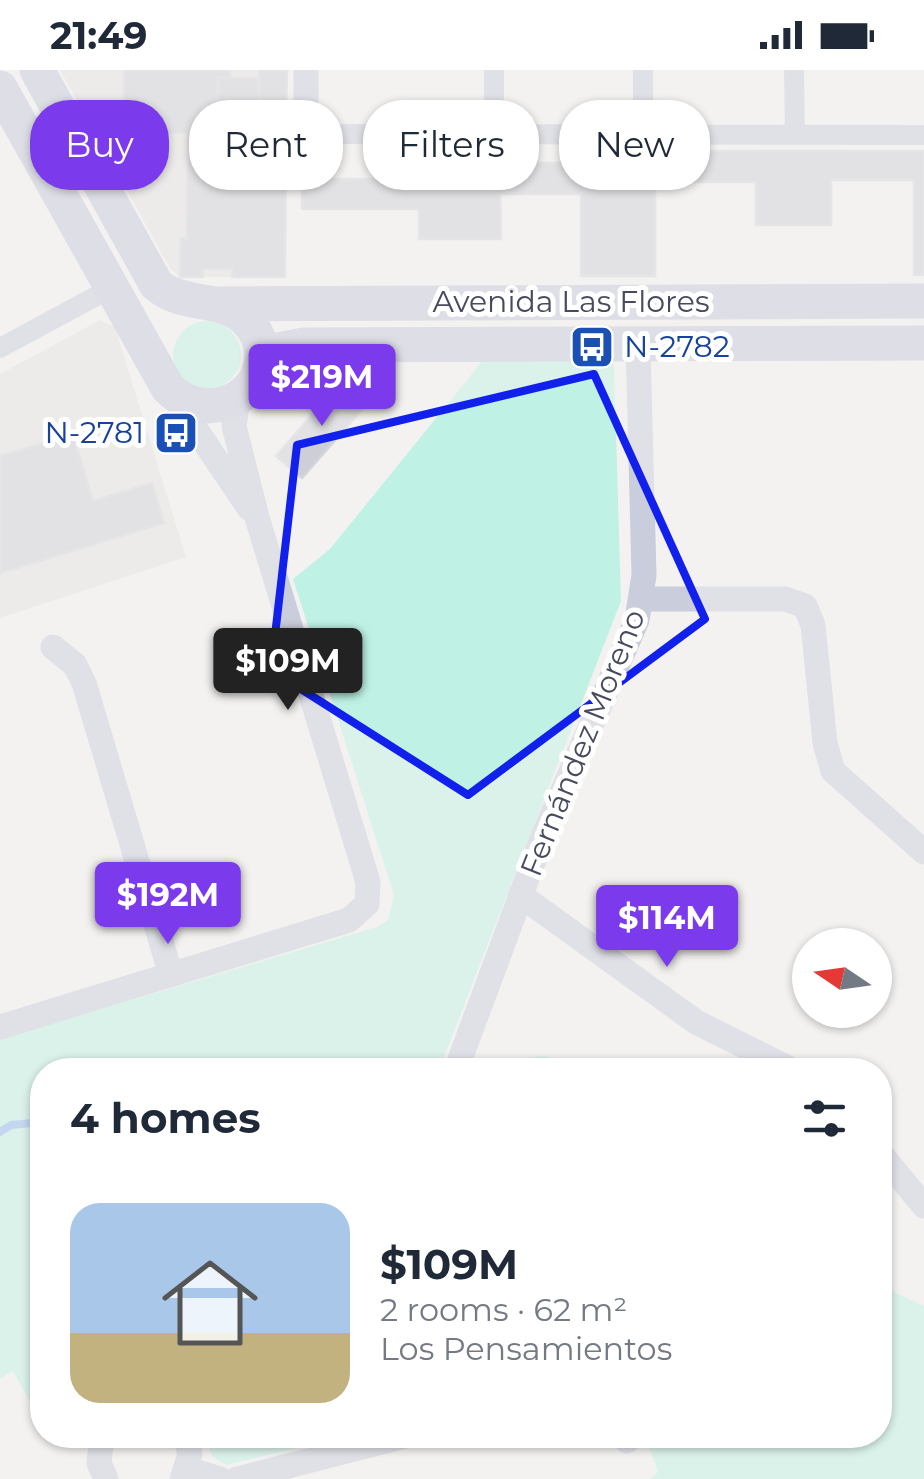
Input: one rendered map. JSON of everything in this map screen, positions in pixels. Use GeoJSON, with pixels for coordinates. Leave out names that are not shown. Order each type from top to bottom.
{"type":"FeatureCollection","features":[{"type":"Feature","properties":{"kind":"main road"},"geometry":{"type":"LineString","coordinates":[[0,88],[164,382],[186,402],[207,408],[238,399],[259,370],[260,346],[252,326],[235,310],[171,295],[150,277],[37,70]]}},
{"type":"Feature","properties":{"kind":"main road","name":"Avenida Las Flores"},"geometry":{"type":"LineString","coordinates":[[210,304],[924,301]]}},
{"type":"Feature","properties":{"kind":"main road"},"geometry":{"type":"LineString","coordinates":[[164,382],[156,354],[166,326],[178,313],[210,304]]}},
{"type":"Feature","properties":{"kind":"main road","name":"Avenida Las Flores"},"geometry":{"type":"LineString","coordinates":[[259,370],[278,350],[304,346],[924,342]]}},
{"type":"Feature","properties":{"kind":"street"},"geometry":{"type":"LineString","coordinates":[[306,70],[306,100]]}},
{"type":"Feature","properties":{"kind":"street"},"geometry":{"type":"LineString","coordinates":[[494,70],[494,100]]}},
{"type":"Feature","properties":{"kind":"street"},"geometry":{"type":"LineString","coordinates":[[643,70],[643,100]]}},
{"type":"Feature","properties":{"kind":"street"},"geometry":{"type":"LineString","coordinates":[[794,70],[795,134]]}},
{"type":"Feature","properties":{"kind":"street"},"geometry":{"type":"LineString","coordinates":[[710,134],[924,135]]}},
{"type":"Feature","properties":{"kind":"street"},"geometry":{"type":"LineString","coordinates":[[0,348],[111,288]]}},
{"type":"Feature","properties":{"kind":"street","name":"Fernández Moreno"},"geometry":{"type":"LineString","coordinates":[[460,1058],[520,896],[583,739],[630,640],[642,599],[638,344]]}},
{"type":"Feature","properties":{"kind":"street"},"geometry":{"type":"LineString","coordinates":[[164,382],[258,521]]}},
{"type":"Feature","properties":{"kind":"street"},"geometry":{"type":"LineString","coordinates":[[0,1027],[349,920],[366,904],[368,882],[258,521],[234,426],[238,399]]}},
{"type":"Feature","properties":{"kind":"street"},"geometry":{"type":"LineString","coordinates":[[642,599],[785,599],[805,606],[813,625],[824,743],[834,771],[924,852]]}},
{"type":"Feature","properties":{"kind":"street"},"geometry":{"type":"LineString","coordinates":[[53,647],[75,665],[84,682],[171,974]]}},
{"type":"Feature","properties":{"kind":"street"},"geometry":{"type":"LineString","coordinates":[[520,896],[696,1022],[768,1058]]}},
{"type":"Feature","properties":{"kind":"street"},"geometry":{"type":"LineString","coordinates":[[892,1168],[924,1206]]}},
{"type":"Feature","properties":{"kind":"street"},"geometry":{"type":"LineString","coordinates":[[101,1448],[99,1464],[105,1479]]}},
{"type":"Feature","properties":{"kind":"street"},"geometry":{"type":"LineString","coordinates":[[188,1448],[185,1474],[220,1479]]}},
{"type":"Feature","properties":{"kind":"street"},"geometry":{"type":"LineString","coordinates":[[237,1479],[359,1448]]}},
{"type":"Feature","properties":{"kind":"highlighted area"},"geometry":{"type":"Polygon","coordinates":[[[594,374],[705,619],[468,795],[271,670],[297,445],[594,374]]]}},
{"type":"Feature","properties":{"kind":"shaded area"},"geometry":{"type":"Polygon","coordinates":[[[60,70],[287,70],[287,100],[189,100],[189,190],[286,190],[285,277],[180,277],[170,268],[127,190],[169,190],[169,100],[77,100],[60,70]]]}},
{"type":"Feature","properties":{"kind":"shaded area"},"geometry":{"type":"Polygon","coordinates":[[[100,320],[115,327],[186,557],[0,618],[0,374],[100,320]]]}},
{"type":"Feature","properties":{"kind":"green space"},"geometry":{"type":"Polygon","coordinates":[[[207,321],[231,331],[241,355],[231,379],[207,389],[183,379],[173,355],[183,331],[207,321]]]}},
{"type":"Feature","properties":{"kind":"green space"},"geometry":{"type":"Polygon","coordinates":[[[488,354],[606,356],[614,365],[621,601],[444,1058],[30,1058],[30,1402],[13,1371],[0,1379],[0,1039],[377,927],[388,920],[394,895],[293,579],[330,549],[488,354]]]}},
{"type":"Feature","properties":{"kind":"green space"},"geometry":{"type":"Polygon","coordinates":[[[892,1291],[924,1306],[924,1479],[650,1479],[658,1472],[650,1448],[892,1448],[892,1291]]]}},
{"type":"Feature","properties":{"kind":"green space"},"geometry":{"type":"Polygon","coordinates":[[[210,1448],[296,1448],[226,1465],[212,1456],[210,1448]]]}},
{"type":"Feature","properties":{"kind":"building"},"geometry":{"type":"Polygon","coordinates":[[[124,70],[230,70],[230,78],[218,78],[218,100],[189,100],[189,133],[169,133],[169,100],[124,100],[124,70]]]}},
{"type":"Feature","properties":{"kind":"building"},"geometry":{"type":"Polygon","coordinates":[[[259,70],[287,70],[286,100],[259,100],[259,70]]]}},
{"type":"Feature","properties":{"kind":"building"},"geometry":{"type":"Polygon","coordinates":[[[218,78],[259,78],[259,100],[218,100],[218,78]]]}},
{"type":"Feature","properties":{"kind":"building"},"geometry":{"type":"Polygon","coordinates":[[[188,133],[189,190],[286,190],[285,277],[232,277],[232,269],[203,269],[203,277],[180,277],[181,238],[187,238],[188,133]]]}},
{"type":"Feature","properties":{"kind":"building"},"geometry":{"type":"Polygon","coordinates":[[[710,151],[924,151],[924,275],[914,275],[914,180],[831,180],[831,225],[756,225],[756,182],[710,182],[710,151]]]}},
{"type":"Feature","properties":{"kind":"building"},"geometry":{"type":"Polygon","coordinates":[[[539,163],[559,163],[559,190],[655,190],[655,276],[581,276],[581,194],[500,194],[501,239],[419,239],[419,209],[302,209],[302,190],[343,190],[343,179],[363,179],[363,190],[539,190],[539,163]]]}},
{"type":"Feature","properties":{"kind":"building"},"geometry":{"type":"Polygon","coordinates":[[[346,376],[358,387],[352,393],[366,405],[302,478],[276,456],[346,376]]]}},
{"type":"Feature","properties":{"kind":"building"},"geometry":{"type":"Polygon","coordinates":[[[73,434],[93,501],[152,483],[164,523],[0,573],[0,456],[73,434]]]}},
{"type":"Feature","properties":{"kind":"waterway"},"geometry":{"type":"LineString","coordinates":[[0,1132],[11,1125],[30,1123]]}},
{"type":"Feature","properties":{"kind":"place","name":"N-2782"},"geometry":{"type":"Point","coordinates":[592,347]}},
{"type":"Feature","properties":{"kind":"place","name":"N-2781"},"geometry":{"type":"Point","coordinates":[176,433]}}]}
